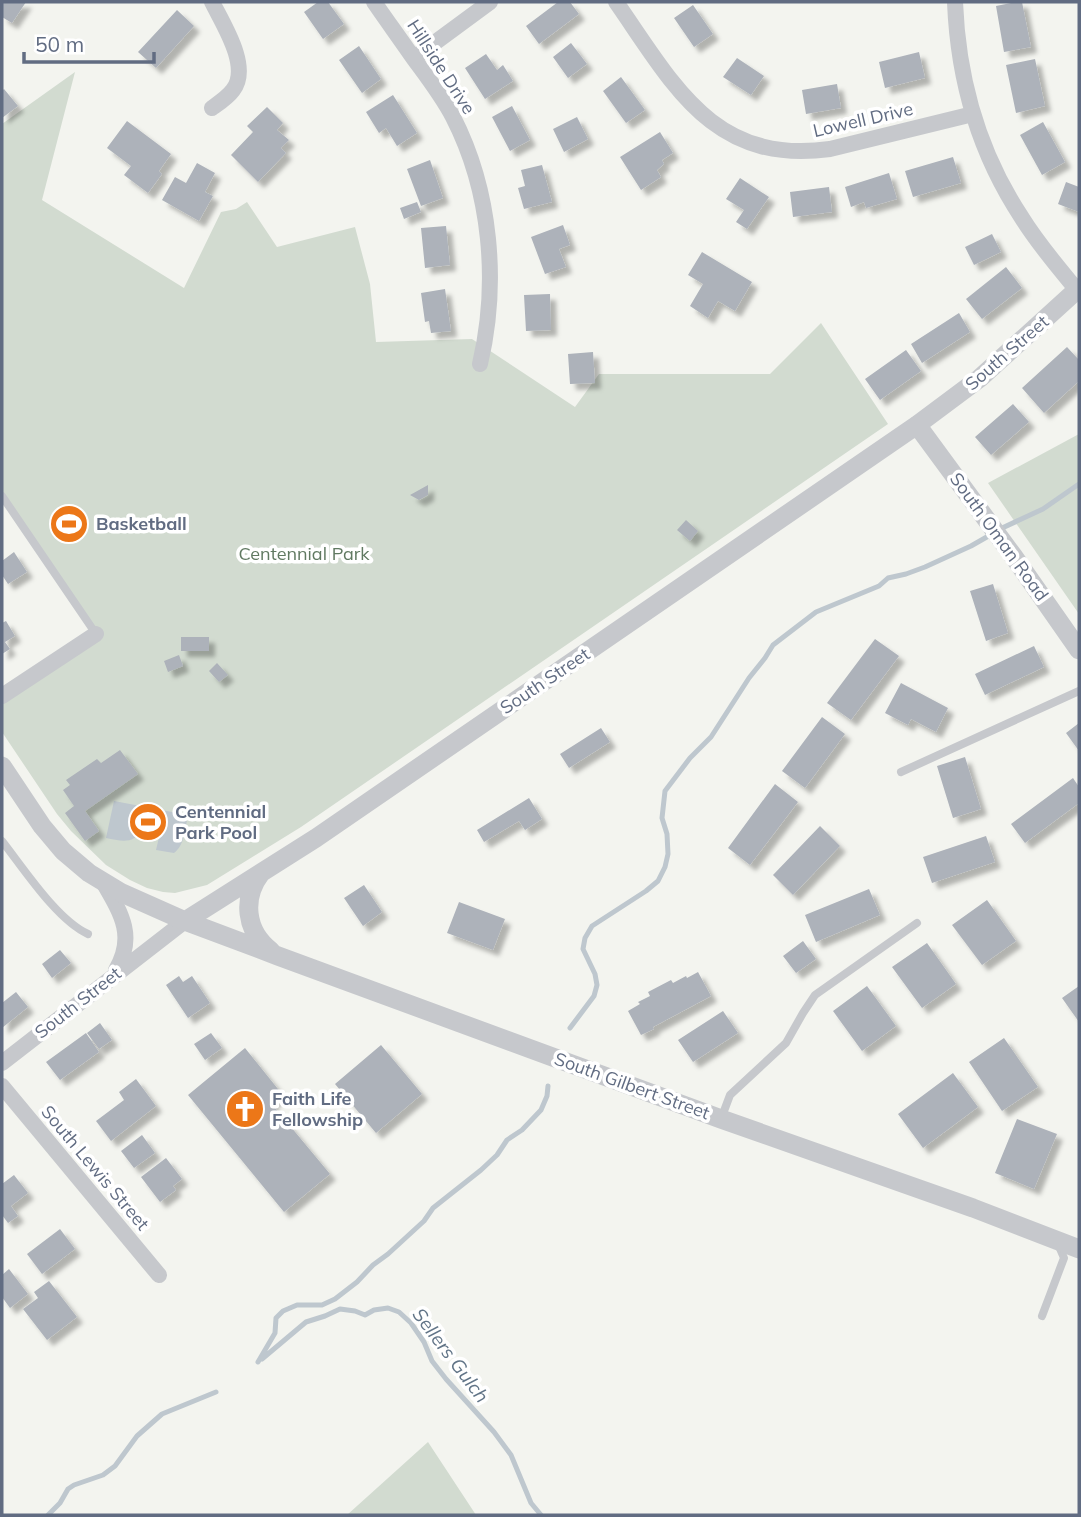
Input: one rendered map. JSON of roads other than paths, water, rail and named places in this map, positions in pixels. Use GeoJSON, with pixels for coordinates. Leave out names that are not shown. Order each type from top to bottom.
{"type":"FeatureCollection","features":[{"type":"Feature","properties":{"kind":"street"},"geometry":{"type":"LineString","coordinates":[[212,2],[235,49],[240,71],[234,90],[212,108]]}},
{"type":"Feature","properties":{"kind":"street","name":"Hillside Drive"},"geometry":{"type":"LineString","coordinates":[[374,2],[437,90],[466,145],[482,202],[487,235],[487,327],[480,364]]}},
{"type":"Feature","properties":{"kind":"street"},"geometry":{"type":"LineString","coordinates":[[414,58],[489,2]]}},
{"type":"Feature","properties":{"kind":"street","name":"Lowell Drive"},"geometry":{"type":"LineString","coordinates":[[616,2],[669,78],[695,108],[747,143],[771,149],[810,152],[972,114]]}},
{"type":"Feature","properties":{"kind":"street"},"geometry":{"type":"LineString","coordinates":[[955,2],[962,69],[972,114],[987,153],[1011,201],[1034,236],[1078,289]]}},
{"type":"Feature","properties":{"kind":"street","name":"South Street"},"geometry":{"type":"LineString","coordinates":[[2,1063],[186,921],[343,819],[918,425],[980,378],[1078,289]]}},
{"type":"Feature","properties":{"kind":"street","name":"South Oman Road"},"geometry":{"type":"LineString","coordinates":[[918,425],[1079,650]]}},
{"type":"Feature","properties":{"kind":"street"},"geometry":{"type":"LineString","coordinates":[[2,696],[96,634]]}},
{"type":"Feature","properties":{"kind":"street","name":"South Gilbert Street"},"geometry":{"type":"LineString","coordinates":[[2,766],[54,841],[75,861],[122,893],[278,956],[974,1208],[1079,1249]]}},
{"type":"Feature","properties":{"kind":"street"},"geometry":{"type":"LineString","coordinates":[[262,872],[251,889],[248,912],[255,933],[267,948],[278,956]]}},
{"type":"Feature","properties":{"kind":"street"},"geometry":{"type":"LineString","coordinates":[[103,882],[121,915],[127,937],[124,956],[113,976]]}},
{"type":"Feature","properties":{"kind":"street","name":"South Lewis Street"},"geometry":{"type":"LineString","coordinates":[[2,1086],[159,1275]]}},
{"type":"Feature","properties":{"kind":"lane"},"geometry":{"type":"LineString","coordinates":[[2,496],[96,634]]}},
{"type":"Feature","properties":{"kind":"lane"},"geometry":{"type":"LineString","coordinates":[[901,772],[1079,691]]}},
{"type":"Feature","properties":{"kind":"lane"},"geometry":{"type":"LineString","coordinates":[[2,841],[61,915],[74,927],[88,934]]}},
{"type":"Feature","properties":{"kind":"lane"},"geometry":{"type":"LineString","coordinates":[[721,1118],[730,1095],[786,1043],[815,995],[917,923]]}},
{"type":"Feature","properties":{"kind":"lane"},"geometry":{"type":"LineString","coordinates":[[1042,1316],[1064,1258],[1056,1241]]}},
{"type":"Feature","properties":{"kind":"waterway"},"geometry":{"type":"LineString","coordinates":[[1000,529],[1043,509],[1079,484]]}},
{"type":"Feature","properties":{"kind":"waterway"},"geometry":{"type":"LineString","coordinates":[[570,1028],[594,996],[597,985],[595,974],[583,949],[585,938],[592,926],[658,881],[668,854],[667,834],[662,818],[665,791],[690,758],[711,737],[773,645],[816,612],[879,586],[888,578],[925,567],[992,534]]}},
{"type":"Feature","properties":{"kind":"waterway"},"geometry":{"type":"LineString","coordinates":[[258,1362],[275,1333],[276,1318],[283,1311],[297,1305],[322,1305],[335,1299],[357,1282],[424,1221],[433,1208],[481,1170],[497,1155],[507,1140],[522,1130],[541,1110],[548,1086]]}},
{"type":"Feature","properties":{"kind":"waterway","name":"Sellers Gulch"},"geometry":{"type":"LineString","coordinates":[[262,1359],[306,1322],[340,1309],[365,1315],[374,1310],[388,1308],[399,1312],[411,1323],[424,1342],[432,1361],[446,1379],[511,1455],[531,1503],[541,1515]]}},
{"type":"Feature","properties":{"kind":"waterway","name":"Sellers Gulch"},"geometry":{"type":"LineString","coordinates":[[48,1515],[60,1503],[68,1489],[103,1475],[115,1466],[137,1436],[162,1414],[216,1392]]}},
{"type":"Feature","properties":{"kind":"place","name":"Basketball"},"geometry":{"type":"Point","coordinates":[69,524]}},
{"type":"Feature","properties":{"kind":"place","name":"Centennial Park Pool"},"geometry":{"type":"Point","coordinates":[148,822]}},
{"type":"Feature","properties":{"kind":"place","name":"Faith Life Fellowship"},"geometry":{"type":"Point","coordinates":[245,1109]}},
{"type":"Feature","properties":{"kind":"park label","name":"Centennial Park"},"geometry":{"type":"Point","coordinates":[304,554]}}]}
